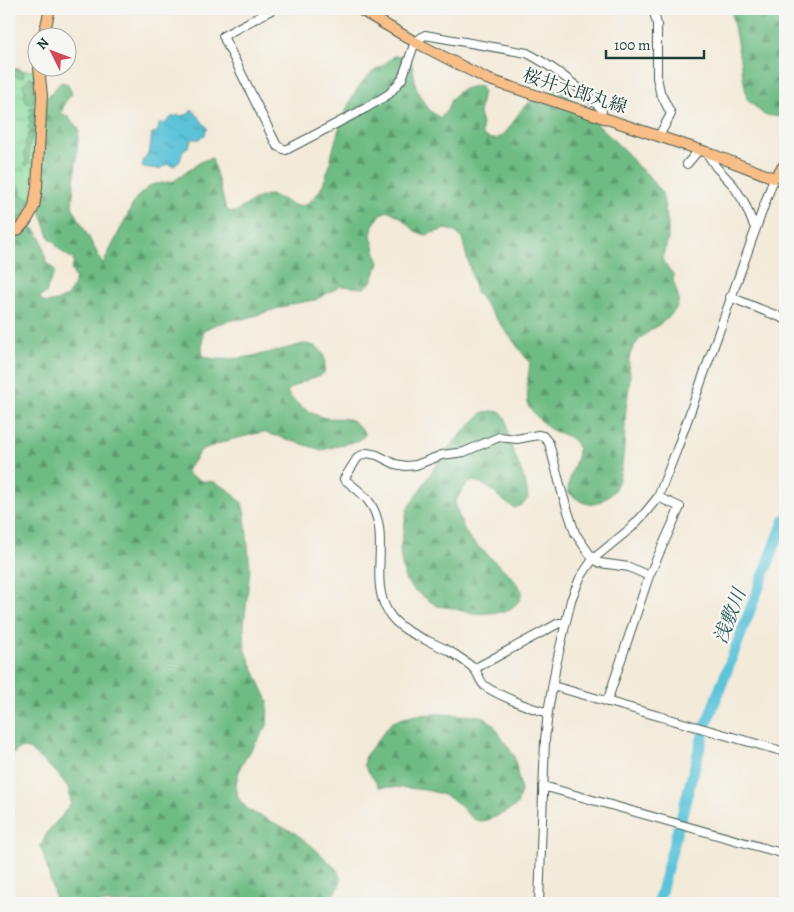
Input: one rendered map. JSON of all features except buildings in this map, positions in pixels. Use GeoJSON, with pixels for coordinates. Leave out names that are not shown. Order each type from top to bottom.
{"type":"FeatureCollection","features":[{"type":"Feature","properties":{"kind":"main road"},"geometry":{"type":"LineString","coordinates":[[46,28],[50,9]]}},
{"type":"Feature","properties":{"kind":"main road","name":"桜井太郎丸線"},"geometry":{"type":"LineString","coordinates":[[359,9],[416,42],[487,79],[659,136],[774,178]]}},
{"type":"Feature","properties":{"kind":"main road"},"geometry":{"type":"LineString","coordinates":[[9,234],[18,230],[27,220],[34,207],[37,187],[42,95],[40,78]]}},
{"type":"Feature","properties":{"kind":"main road"},"geometry":{"type":"LineString","coordinates":[[774,178],[785,164]]}},
{"type":"Feature","properties":{"kind":"street"},"geometry":{"type":"LineString","coordinates":[[273,9],[222,36],[277,146],[286,150],[389,94],[402,79],[416,42],[425,35],[527,53],[539,59],[586,95],[602,110],[601,116]]}},
{"type":"Feature","properties":{"kind":"street"},"geometry":{"type":"LineString","coordinates":[[653,9],[657,24],[657,78],[660,92],[671,114],[659,136]]}},
{"type":"Feature","properties":{"kind":"street"},"geometry":{"type":"LineString","coordinates":[[687,164],[702,151],[733,185],[744,202],[755,228]]}},
{"type":"Feature","properties":{"kind":"street"},"geometry":{"type":"LineString","coordinates":[[539,903],[543,786],[548,712],[571,600],[580,578],[593,559],[631,528],[658,497],[774,178]]}},
{"type":"Feature","properties":{"kind":"street"},"geometry":{"type":"LineString","coordinates":[[730,298],[785,319]]}},
{"type":"Feature","properties":{"kind":"street"},"geometry":{"type":"LineString","coordinates":[[548,712],[535,709],[484,685],[474,669],[455,655],[400,628],[388,612],[380,588],[381,540],[375,513],[367,500],[344,479],[358,457],[372,453],[395,464],[416,465],[442,455],[458,454],[499,437],[517,439],[542,436],[549,443],[575,533],[593,559],[600,563],[629,567],[649,576]]}},
{"type":"Feature","properties":{"kind":"street"},"geometry":{"type":"LineString","coordinates":[[607,702],[649,576],[680,507],[658,497]]}},
{"type":"Feature","properties":{"kind":"street"},"geometry":{"type":"LineString","coordinates":[[474,669],[558,623],[565,623]]}},
{"type":"Feature","properties":{"kind":"street"},"geometry":{"type":"LineString","coordinates":[[552,686],[785,752]]}},
{"type":"Feature","properties":{"kind":"street"},"geometry":{"type":"LineString","coordinates":[[543,786],[785,854]]}},
{"type":"Feature","properties":{"kind":"green space"},"geometry":{"type":"Polygon","coordinates":[[[731,9],[785,9],[785,115],[782,117],[764,115],[747,99],[731,9]]]}},
{"type":"Feature","properties":{"kind":"green space"},"geometry":{"type":"Polygon","coordinates":[[[394,56],[406,56],[409,59],[420,95],[428,108],[440,118],[459,91],[480,86],[483,90],[479,114],[482,124],[482,135],[490,139],[503,135],[527,104],[559,90],[568,96],[629,155],[662,193],[668,224],[668,240],[662,258],[673,274],[678,303],[675,311],[669,317],[645,334],[632,349],[629,359],[630,379],[624,450],[619,480],[612,493],[594,504],[585,503],[568,492],[569,481],[578,453],[576,444],[570,438],[547,427],[528,406],[527,385],[530,363],[476,292],[462,238],[454,231],[446,229],[426,235],[415,231],[399,216],[389,211],[382,213],[373,225],[371,236],[379,263],[371,282],[364,288],[341,286],[315,300],[292,304],[244,319],[223,322],[203,331],[203,356],[213,359],[253,356],[304,344],[316,347],[322,352],[324,357],[324,373],[295,386],[287,392],[299,405],[310,412],[327,418],[351,420],[366,434],[360,440],[322,450],[263,432],[229,440],[201,450],[186,472],[190,476],[202,481],[214,482],[229,490],[242,503],[245,515],[250,569],[244,626],[245,650],[268,701],[267,726],[240,767],[236,784],[238,798],[248,810],[295,833],[312,846],[337,870],[341,880],[337,891],[322,903],[55,903],[41,846],[48,831],[71,803],[68,787],[57,773],[29,749],[20,748],[12,755],[9,761],[9,237],[20,235],[30,226],[38,233],[46,263],[55,271],[47,292],[39,298],[46,303],[66,297],[76,279],[71,269],[74,263],[73,259],[62,252],[49,237],[37,201],[47,97],[61,82],[68,84],[72,94],[65,102],[61,114],[66,115],[79,129],[72,206],[103,264],[136,198],[151,185],[174,181],[202,161],[212,158],[226,209],[231,212],[236,212],[252,201],[266,195],[274,196],[297,206],[306,204],[318,193],[322,186],[339,129],[354,95],[367,77],[394,56]]]}},
{"type":"Feature","properties":{"kind":"green space"},"geometry":{"type":"Polygon","coordinates":[[[18,68],[24,72],[23,77],[10,76],[9,78],[9,69],[18,68]]]}},
{"type":"Feature","properties":{"kind":"green space"},"geometry":{"type":"Polygon","coordinates":[[[9,70],[28,71],[28,78],[37,78],[38,101],[32,198],[24,216],[9,230],[9,70]]]}},
{"type":"Feature","properties":{"kind":"green space"},"geometry":{"type":"Polygon","coordinates":[[[29,78],[32,78],[35,96],[30,104],[26,103],[24,93],[27,92],[24,90],[23,84],[29,78]]]}},
{"type":"Feature","properties":{"kind":"green space"},"geometry":{"type":"Polygon","coordinates":[[[32,106],[35,115],[34,134],[29,148],[30,163],[27,166],[24,164],[26,161],[24,152],[27,146],[25,143],[30,132],[28,126],[32,123],[28,119],[32,113],[30,108],[32,106]]]}},
{"type":"Feature","properties":{"kind":"green space"},"geometry":{"type":"Polygon","coordinates":[[[17,184],[21,187],[21,195],[29,198],[29,204],[24,207],[20,206],[26,209],[15,228],[9,227],[9,215],[13,212],[12,205],[16,201],[14,197],[18,190],[14,189],[13,186],[17,184]]]}},
{"type":"Feature","properties":{"kind":"green space"},"geometry":{"type":"Polygon","coordinates":[[[491,411],[501,412],[506,420],[510,442],[525,482],[528,498],[523,504],[515,508],[489,488],[471,481],[463,489],[455,502],[461,523],[472,541],[512,577],[522,591],[520,600],[505,612],[472,614],[453,608],[437,606],[414,590],[405,579],[400,549],[407,510],[447,449],[482,413],[491,411]]]}},
{"type":"Feature","properties":{"kind":"green space"},"geometry":{"type":"Polygon","coordinates":[[[416,715],[482,716],[492,723],[514,756],[521,791],[517,805],[490,819],[478,821],[452,799],[443,795],[416,789],[379,787],[364,765],[366,755],[391,723],[416,715]]]}},
{"type":"Feature","properties":{"kind":"water"},"geometry":{"type":"Polygon","coordinates":[[[192,109],[208,129],[205,135],[199,139],[192,139],[188,147],[183,150],[180,161],[174,166],[167,164],[159,169],[142,167],[143,160],[149,151],[152,133],[156,133],[158,125],[161,122],[164,124],[173,116],[189,114],[192,109]]]}},
{"type":"Feature","properties":{"kind":"waterway","name":"浅敷川"},"geometry":{"type":"LineString","coordinates":[[706,725],[785,519]]}},
{"type":"Feature","properties":{"kind":"waterway","name":"浅敷川"},"geometry":{"type":"LineString","coordinates":[[680,822],[703,735]]}},
{"type":"Feature","properties":{"kind":"waterway","name":"浅敷川"},"geometry":{"type":"LineString","coordinates":[[658,903],[678,828]]}}]}
